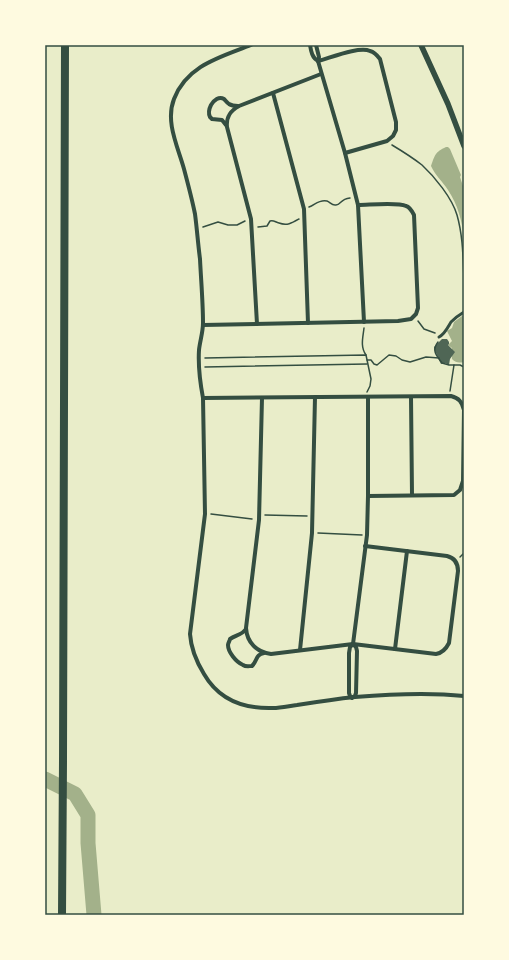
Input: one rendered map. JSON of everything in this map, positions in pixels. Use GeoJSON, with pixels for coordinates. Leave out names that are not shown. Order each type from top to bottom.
{"type":"FeatureCollection","features":[{"type":"Feature","properties":{"kind":"highway"},"geometry":{"type":"LineString","coordinates":[[62,915],[65,45]]}},
{"type":"Feature","properties":{"kind":"street"},"geometry":{"type":"LineString","coordinates":[[252,45],[201,67],[192,73],[176,94],[171,114],[172,128],[192,201],[197,227],[201,276],[203,325],[199,367],[200,385],[203,398],[205,514],[190,634],[194,654],[206,677],[214,688],[234,702],[244,706],[281,707],[388,694],[436,694],[464,696]]}},
{"type":"Feature","properties":{"kind":"street"},"geometry":{"type":"LineString","coordinates":[[310,45],[313,56],[318,62]]}},
{"type":"Feature","properties":{"kind":"street"},"geometry":{"type":"LineString","coordinates":[[316,45],[321,74],[345,152],[358,205],[364,322]]}},
{"type":"Feature","properties":{"kind":"street"},"geometry":{"type":"LineString","coordinates":[[421,45],[448,104],[464,146]]}},
{"type":"Feature","properties":{"kind":"street"},"geometry":{"type":"LineString","coordinates":[[318,62],[363,49],[377,55],[380,59],[396,122],[394,136],[387,141],[345,152]]}},
{"type":"Feature","properties":{"kind":"street"},"geometry":{"type":"LineString","coordinates":[[257,324],[251,219],[227,127],[227,121],[232,110],[239,106],[321,74]]}},
{"type":"Feature","properties":{"kind":"street"},"geometry":{"type":"LineString","coordinates":[[274,93],[304,209],[308,323]]}},
{"type":"Feature","properties":{"kind":"street"},"geometry":{"type":"LineString","coordinates":[[227,127],[222,120],[210,117],[208,112],[211,105],[216,99],[220,98],[229,104],[239,106]]}},
{"type":"Feature","properties":{"kind":"street"},"geometry":{"type":"LineString","coordinates":[[203,325],[364,322],[411,319],[416,314],[418,308],[414,215],[408,206],[401,204],[358,205]]}},
{"type":"Feature","properties":{"kind":"street"},"geometry":{"type":"LineString","coordinates":[[439,337],[443,335],[454,319],[464,312]]}},
{"type":"Feature","properties":{"kind":"street"},"geometry":{"type":"LineString","coordinates":[[203,398],[451,396],[458,399],[462,403],[464,410],[463,481],[460,490],[454,495],[368,496]]}},
{"type":"Feature","properties":{"kind":"street"},"geometry":{"type":"LineString","coordinates":[[300,650],[312,533],[314,397]]}},
{"type":"Feature","properties":{"kind":"street"},"geometry":{"type":"LineString","coordinates":[[352,698],[356,693],[356,647],[354,644],[367,535],[368,397]]}},
{"type":"Feature","properties":{"kind":"street"},"geometry":{"type":"LineString","coordinates":[[411,397],[412,495]]}},
{"type":"Feature","properties":{"kind":"street"},"geometry":{"type":"LineString","coordinates":[[262,398],[259,520],[246,628],[247,636],[250,642],[256,648],[265,653]]}},
{"type":"Feature","properties":{"kind":"street"},"geometry":{"type":"LineString","coordinates":[[246,628],[240,635],[230,639],[228,644],[229,651],[233,656],[242,665],[247,667],[252,666],[255,663],[257,656],[260,654],[354,644],[436,654],[441,653],[449,643],[458,571],[456,561],[452,557],[447,556],[365,546]]}},
{"type":"Feature","properties":{"kind":"street"},"geometry":{"type":"LineString","coordinates":[[395,649],[407,551]]}},
{"type":"Feature","properties":{"kind":"street"},"geometry":{"type":"LineString","coordinates":[[352,698],[349,693],[349,653],[350,647],[354,644]]}},
{"type":"Feature","properties":{"kind":"path"},"geometry":{"type":"LineString","coordinates":[[387,141],[421,165],[435,178],[446,193],[457,214],[463,254],[464,279]]}},
{"type":"Feature","properties":{"kind":"path"},"geometry":{"type":"LineString","coordinates":[[304,209],[313,206],[316,202],[328,201],[331,204],[336,205],[347,198],[356,198]]}},
{"type":"Feature","properties":{"kind":"path"},"geometry":{"type":"LineString","coordinates":[[252,227],[267,226],[270,221],[273,220],[283,224],[289,224],[304,216]]}},
{"type":"Feature","properties":{"kind":"path"},"geometry":{"type":"LineString","coordinates":[[197,227],[204,227],[218,222],[228,225],[236,225],[251,219]]}},
{"type":"Feature","properties":{"kind":"path"},"geometry":{"type":"LineString","coordinates":[[411,319],[416,320],[424,329],[435,333],[439,337],[439,341],[434,347],[435,352],[442,364],[464,367]]}},
{"type":"Feature","properties":{"kind":"path"},"geometry":{"type":"LineString","coordinates":[[364,322],[362,344],[371,379],[368,397]]}},
{"type":"Feature","properties":{"kind":"path"},"geometry":{"type":"LineString","coordinates":[[199,358],[366,355]]}},
{"type":"Feature","properties":{"kind":"path"},"geometry":{"type":"LineString","coordinates":[[367,360],[371,360],[377,365],[389,355],[396,356],[402,360],[410,362],[426,357],[439,358]]}},
{"type":"Feature","properties":{"kind":"path"},"geometry":{"type":"LineString","coordinates":[[199,367],[367,364]]}},
{"type":"Feature","properties":{"kind":"path"},"geometry":{"type":"LineString","coordinates":[[451,396],[451,381],[454,365]]}},
{"type":"Feature","properties":{"kind":"path"},"geometry":{"type":"LineString","coordinates":[[205,514],[259,520]]}},
{"type":"Feature","properties":{"kind":"path"},"geometry":{"type":"LineString","coordinates":[[259,515],[312,517]]}},
{"type":"Feature","properties":{"kind":"path"},"geometry":{"type":"LineString","coordinates":[[312,533],[367,535]]}},
{"type":"Feature","properties":{"kind":"shaded area"},"geometry":{"type":"Polygon","coordinates":[[[446,147],[450,149],[461,175],[460,177],[464,189],[464,238],[461,219],[457,207],[448,190],[431,166],[436,154],[446,147]]]}},
{"type":"Feature","properties":{"kind":"shaded area"},"geometry":{"type":"Polygon","coordinates":[[[464,316],[464,362],[459,363],[452,359],[452,348],[448,345],[452,341],[447,331],[452,328],[454,322],[464,316]]]}},
{"type":"Feature","properties":{"kind":"building"},"geometry":{"type":"Polygon","coordinates":[[[442,339],[447,339],[449,342],[448,345],[455,352],[450,359],[449,365],[445,363],[441,364],[434,350],[434,347],[442,339]]]}},
{"type":"Feature","properties":{"kind":"waterway"},"geometry":{"type":"LineString","coordinates":[[45,779],[75,794],[88,815],[88,843],[94,915]]}}]}
